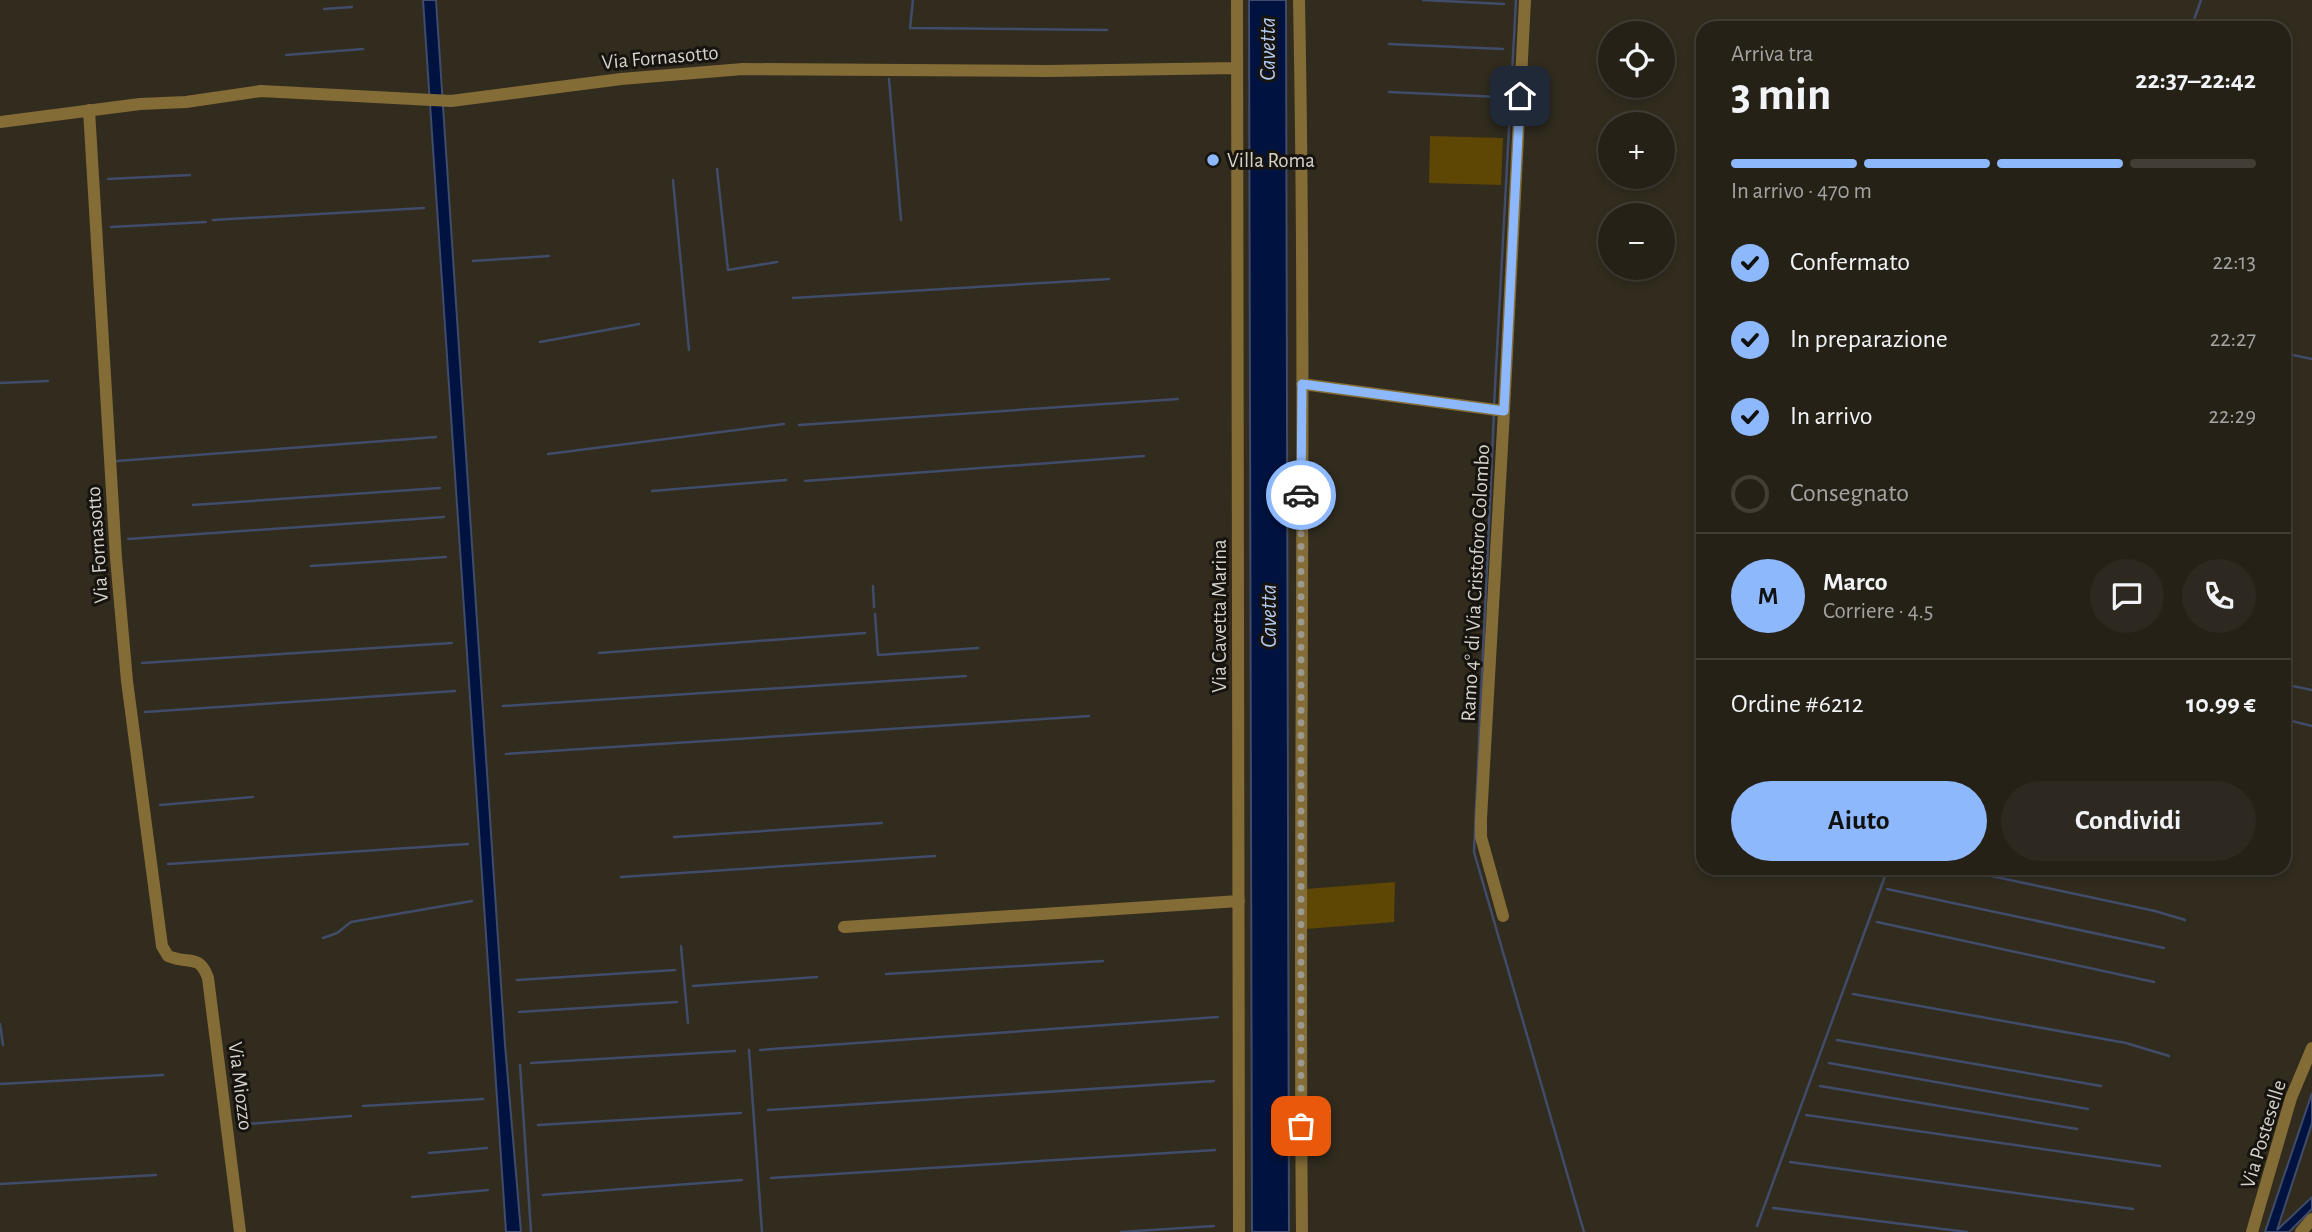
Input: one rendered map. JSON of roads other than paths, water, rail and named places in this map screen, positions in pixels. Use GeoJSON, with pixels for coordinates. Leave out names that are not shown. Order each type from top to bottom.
{"type":"FeatureCollection","features":[{"type":"Feature","properties":{"kind":"street","name":"Via Cavetta Marina"},"geometry":{"type":"LineString","coordinates":[[1237,0],[1239,1232]]}},
{"type":"Feature","properties":{"kind":"street"},"geometry":{"type":"LineString","coordinates":[[1299,0],[1302,1232]]}},
{"type":"Feature","properties":{"kind":"street","name":"Ramo 4° di Via Cristoforo Colombo"},"geometry":{"type":"LineString","coordinates":[[1503,916],[1481,837],[1481,819],[1497,410],[1525,0]]}},
{"type":"Feature","properties":{"kind":"street","name":"Via Fornasotto"},"geometry":{"type":"LineString","coordinates":[[0,122],[261,91],[451,101],[621,79],[743,69],[1047,71],[1237,68]]}},
{"type":"Feature","properties":{"kind":"street","name":"Via Fornasotto"},"geometry":{"type":"LineString","coordinates":[[89,110],[116,558],[127,681],[162,946],[168,956],[184,961]]}},
{"type":"Feature","properties":{"kind":"street"},"geometry":{"type":"LineString","coordinates":[[1302,384],[1497,410]]}},
{"type":"Feature","properties":{"kind":"street"},"geometry":{"type":"LineString","coordinates":[[844,927],[1239,901]]}},
{"type":"Feature","properties":{"kind":"street","name":"Via Miozzo"},"geometry":{"type":"LineString","coordinates":[[184,961],[204,965],[208,978],[240,1232]]}},
{"type":"Feature","properties":{"kind":"street","name":"Via Posteselle"},"geometry":{"type":"LineString","coordinates":[[2252,1232],[2291,1098],[2312,1048]]}},
{"type":"Feature","properties":{"kind":"street"},"geometry":{"type":"LineString","coordinates":[[2301,1232],[2312,1219]]}},
{"type":"Feature","properties":{"kind":"water"},"geometry":{"type":"Polygon","coordinates":[[[423,0],[436,0],[505,1045],[521,1232],[506,1232],[423,0]]]}},
{"type":"Feature","properties":{"kind":"water","name":"Cavetta"},"geometry":{"type":"Polygon","coordinates":[[[1249,0],[1286,0],[1289,1232],[1252,1232],[1249,0]]]}},
{"type":"Feature","properties":{"kind":"water"},"geometry":{"type":"Polygon","coordinates":[[[2312,1093],[2312,1123],[2277,1230],[2312,1197],[2312,1209],[2289,1232],[2265,1232],[2312,1093]]]}},
{"type":"Feature","properties":{"kind":"waterway"},"geometry":{"type":"LineString","coordinates":[[913,0],[910,28],[1107,30]]}},
{"type":"Feature","properties":{"kind":"waterway"},"geometry":{"type":"LineString","coordinates":[[1423,0],[1504,4]]}},
{"type":"Feature","properties":{"kind":"waterway"},"geometry":{"type":"LineString","coordinates":[[1494,406],[1516,0]]}},
{"type":"Feature","properties":{"kind":"waterway"},"geometry":{"type":"LineString","coordinates":[[2194,21],[2201,0]]}},
{"type":"Feature","properties":{"kind":"waterway"},"geometry":{"type":"LineString","coordinates":[[324,9],[352,7]]}},
{"type":"Feature","properties":{"kind":"waterway"},"geometry":{"type":"LineString","coordinates":[[1389,44],[1503,49]]}},
{"type":"Feature","properties":{"kind":"waterway"},"geometry":{"type":"LineString","coordinates":[[286,55],[363,49]]}},
{"type":"Feature","properties":{"kind":"waterway"},"geometry":{"type":"LineString","coordinates":[[889,79],[901,220]]}},
{"type":"Feature","properties":{"kind":"waterway"},"geometry":{"type":"LineString","coordinates":[[1389,92],[1500,97]]}},
{"type":"Feature","properties":{"kind":"waterway"},"geometry":{"type":"LineString","coordinates":[[717,169],[728,270],[777,262]]}},
{"type":"Feature","properties":{"kind":"waterway"},"geometry":{"type":"LineString","coordinates":[[108,179],[190,175]]}},
{"type":"Feature","properties":{"kind":"waterway"},"geometry":{"type":"LineString","coordinates":[[673,180],[689,350]]}},
{"type":"Feature","properties":{"kind":"waterway"},"geometry":{"type":"LineString","coordinates":[[213,220],[424,208]]}},
{"type":"Feature","properties":{"kind":"waterway"},"geometry":{"type":"LineString","coordinates":[[111,227],[206,222]]}},
{"type":"Feature","properties":{"kind":"waterway"},"geometry":{"type":"LineString","coordinates":[[473,261],[549,256]]}},
{"type":"Feature","properties":{"kind":"waterway"},"geometry":{"type":"LineString","coordinates":[[793,298],[1109,279]]}},
{"type":"Feature","properties":{"kind":"waterway"},"geometry":{"type":"LineString","coordinates":[[540,342],[639,324]]}},
{"type":"Feature","properties":{"kind":"waterway"},"geometry":{"type":"LineString","coordinates":[[2291,354],[2312,359]]}},
{"type":"Feature","properties":{"kind":"waterway"},"geometry":{"type":"LineString","coordinates":[[0,383],[48,381]]}},
{"type":"Feature","properties":{"kind":"waterway"},"geometry":{"type":"LineString","coordinates":[[799,425],[1178,399]]}},
{"type":"Feature","properties":{"kind":"waterway"},"geometry":{"type":"LineString","coordinates":[[1494,412],[1474,852],[1584,1232]]}},
{"type":"Feature","properties":{"kind":"waterway"},"geometry":{"type":"LineString","coordinates":[[548,454],[784,424]]}},
{"type":"Feature","properties":{"kind":"waterway"},"geometry":{"type":"LineString","coordinates":[[117,461],[436,437]]}},
{"type":"Feature","properties":{"kind":"waterway"},"geometry":{"type":"LineString","coordinates":[[805,481],[1144,456]]}},
{"type":"Feature","properties":{"kind":"waterway"},"geometry":{"type":"LineString","coordinates":[[652,491],[786,480]]}},
{"type":"Feature","properties":{"kind":"waterway"},"geometry":{"type":"LineString","coordinates":[[193,505],[440,488]]}},
{"type":"Feature","properties":{"kind":"waterway"},"geometry":{"type":"LineString","coordinates":[[128,539],[444,517]]}},
{"type":"Feature","properties":{"kind":"waterway"},"geometry":{"type":"LineString","coordinates":[[311,566],[446,557]]}},
{"type":"Feature","properties":{"kind":"waterway"},"geometry":{"type":"LineString","coordinates":[[873,586],[874,607]]}},
{"type":"Feature","properties":{"kind":"waterway"},"geometry":{"type":"LineString","coordinates":[[875,614],[878,655],[978,648]]}},
{"type":"Feature","properties":{"kind":"waterway"},"geometry":{"type":"LineString","coordinates":[[599,653],[865,633]]}},
{"type":"Feature","properties":{"kind":"waterway"},"geometry":{"type":"LineString","coordinates":[[142,663],[452,643]]}},
{"type":"Feature","properties":{"kind":"waterway"},"geometry":{"type":"LineString","coordinates":[[503,706],[966,676]]}},
{"type":"Feature","properties":{"kind":"waterway"},"geometry":{"type":"LineString","coordinates":[[2291,686],[2312,690]]}},
{"type":"Feature","properties":{"kind":"waterway"},"geometry":{"type":"LineString","coordinates":[[145,712],[455,691]]}},
{"type":"Feature","properties":{"kind":"waterway"},"geometry":{"type":"LineString","coordinates":[[506,754],[1089,716]]}},
{"type":"Feature","properties":{"kind":"waterway"},"geometry":{"type":"LineString","coordinates":[[2291,721],[2312,726]]}},
{"type":"Feature","properties":{"kind":"waterway"},"geometry":{"type":"LineString","coordinates":[[160,805],[253,797]]}},
{"type":"Feature","properties":{"kind":"waterway"},"geometry":{"type":"LineString","coordinates":[[674,837],[882,823]]}},
{"type":"Feature","properties":{"kind":"waterway"},"geometry":{"type":"LineString","coordinates":[[168,864],[468,844]]}},
{"type":"Feature","properties":{"kind":"waterway"},"geometry":{"type":"LineString","coordinates":[[621,877],[935,856]]}},
{"type":"Feature","properties":{"kind":"waterway"},"geometry":{"type":"LineString","coordinates":[[1757,1226],[1885,875]]}},
{"type":"Feature","properties":{"kind":"waterway"},"geometry":{"type":"LineString","coordinates":[[1987,875],[2155,911],[2185,920]]}},
{"type":"Feature","properties":{"kind":"waterway"},"geometry":{"type":"LineString","coordinates":[[1887,889],[2164,948]]}},
{"type":"Feature","properties":{"kind":"waterway"},"geometry":{"type":"LineString","coordinates":[[323,938],[337,933],[351,922],[472,901]]}},
{"type":"Feature","properties":{"kind":"waterway"},"geometry":{"type":"LineString","coordinates":[[1877,922],[2154,982]]}},
{"type":"Feature","properties":{"kind":"waterway"},"geometry":{"type":"LineString","coordinates":[[681,946],[688,1023]]}},
{"type":"Feature","properties":{"kind":"waterway"},"geometry":{"type":"LineString","coordinates":[[886,974],[1103,961]]}},
{"type":"Feature","properties":{"kind":"waterway"},"geometry":{"type":"LineString","coordinates":[[517,980],[675,970]]}},
{"type":"Feature","properties":{"kind":"waterway"},"geometry":{"type":"LineString","coordinates":[[693,986],[817,977]]}},
{"type":"Feature","properties":{"kind":"waterway"},"geometry":{"type":"LineString","coordinates":[[1853,994],[2126,1043],[2169,1056]]}},
{"type":"Feature","properties":{"kind":"waterway"},"geometry":{"type":"LineString","coordinates":[[519,1012],[677,1002]]}},
{"type":"Feature","properties":{"kind":"waterway"},"geometry":{"type":"LineString","coordinates":[[760,1050],[1218,1017]]}},
{"type":"Feature","properties":{"kind":"waterway"},"geometry":{"type":"LineString","coordinates":[[0,1024],[3,1045]]}},
{"type":"Feature","properties":{"kind":"waterway"},"geometry":{"type":"LineString","coordinates":[[1837,1040],[2101,1086]]}},
{"type":"Feature","properties":{"kind":"waterway"},"geometry":{"type":"LineString","coordinates":[[749,1050],[762,1232]]}},
{"type":"Feature","properties":{"kind":"waterway"},"geometry":{"type":"LineString","coordinates":[[531,1063],[735,1051]]}},
{"type":"Feature","properties":{"kind":"waterway"},"geometry":{"type":"LineString","coordinates":[[1829,1063],[2088,1109]]}},
{"type":"Feature","properties":{"kind":"waterway"},"geometry":{"type":"LineString","coordinates":[[520,1065],[531,1232]]}},
{"type":"Feature","properties":{"kind":"waterway"},"geometry":{"type":"LineString","coordinates":[[0,1084],[163,1075]]}},
{"type":"Feature","properties":{"kind":"waterway"},"geometry":{"type":"LineString","coordinates":[[768,1110],[1214,1081]]}},
{"type":"Feature","properties":{"kind":"waterway"},"geometry":{"type":"LineString","coordinates":[[1820,1086],[2077,1129]]}},
{"type":"Feature","properties":{"kind":"waterway"},"geometry":{"type":"LineString","coordinates":[[363,1106],[483,1099]]}},
{"type":"Feature","properties":{"kind":"waterway"},"geometry":{"type":"LineString","coordinates":[[538,1125],[741,1113]]}},
{"type":"Feature","properties":{"kind":"waterway"},"geometry":{"type":"LineString","coordinates":[[1806,1115],[2160,1166]]}},
{"type":"Feature","properties":{"kind":"waterway"},"geometry":{"type":"LineString","coordinates":[[248,1124],[351,1116]]}},
{"type":"Feature","properties":{"kind":"waterway"},"geometry":{"type":"LineString","coordinates":[[429,1153],[487,1148]]}},
{"type":"Feature","properties":{"kind":"waterway"},"geometry":{"type":"LineString","coordinates":[[771,1178],[1215,1150]]}},
{"type":"Feature","properties":{"kind":"waterway"},"geometry":{"type":"LineString","coordinates":[[1790,1162],[2133,1209]]}},
{"type":"Feature","properties":{"kind":"waterway"},"geometry":{"type":"LineString","coordinates":[[0,1184],[156,1175]]}},
{"type":"Feature","properties":{"kind":"waterway"},"geometry":{"type":"LineString","coordinates":[[543,1195],[742,1180]]}},
{"type":"Feature","properties":{"kind":"waterway"},"geometry":{"type":"LineString","coordinates":[[412,1197],[488,1190]]}},
{"type":"Feature","properties":{"kind":"waterway"},"geometry":{"type":"LineString","coordinates":[[1773,1208],[1967,1232]]}},
{"type":"Feature","properties":{"kind":"waterway"},"geometry":{"type":"LineString","coordinates":[[1121,1232],[1214,1226]]}},
{"type":"Feature","properties":{"kind":"place","name":"Villa Roma"},"geometry":{"type":"Point","coordinates":[1213,160]}}]}
